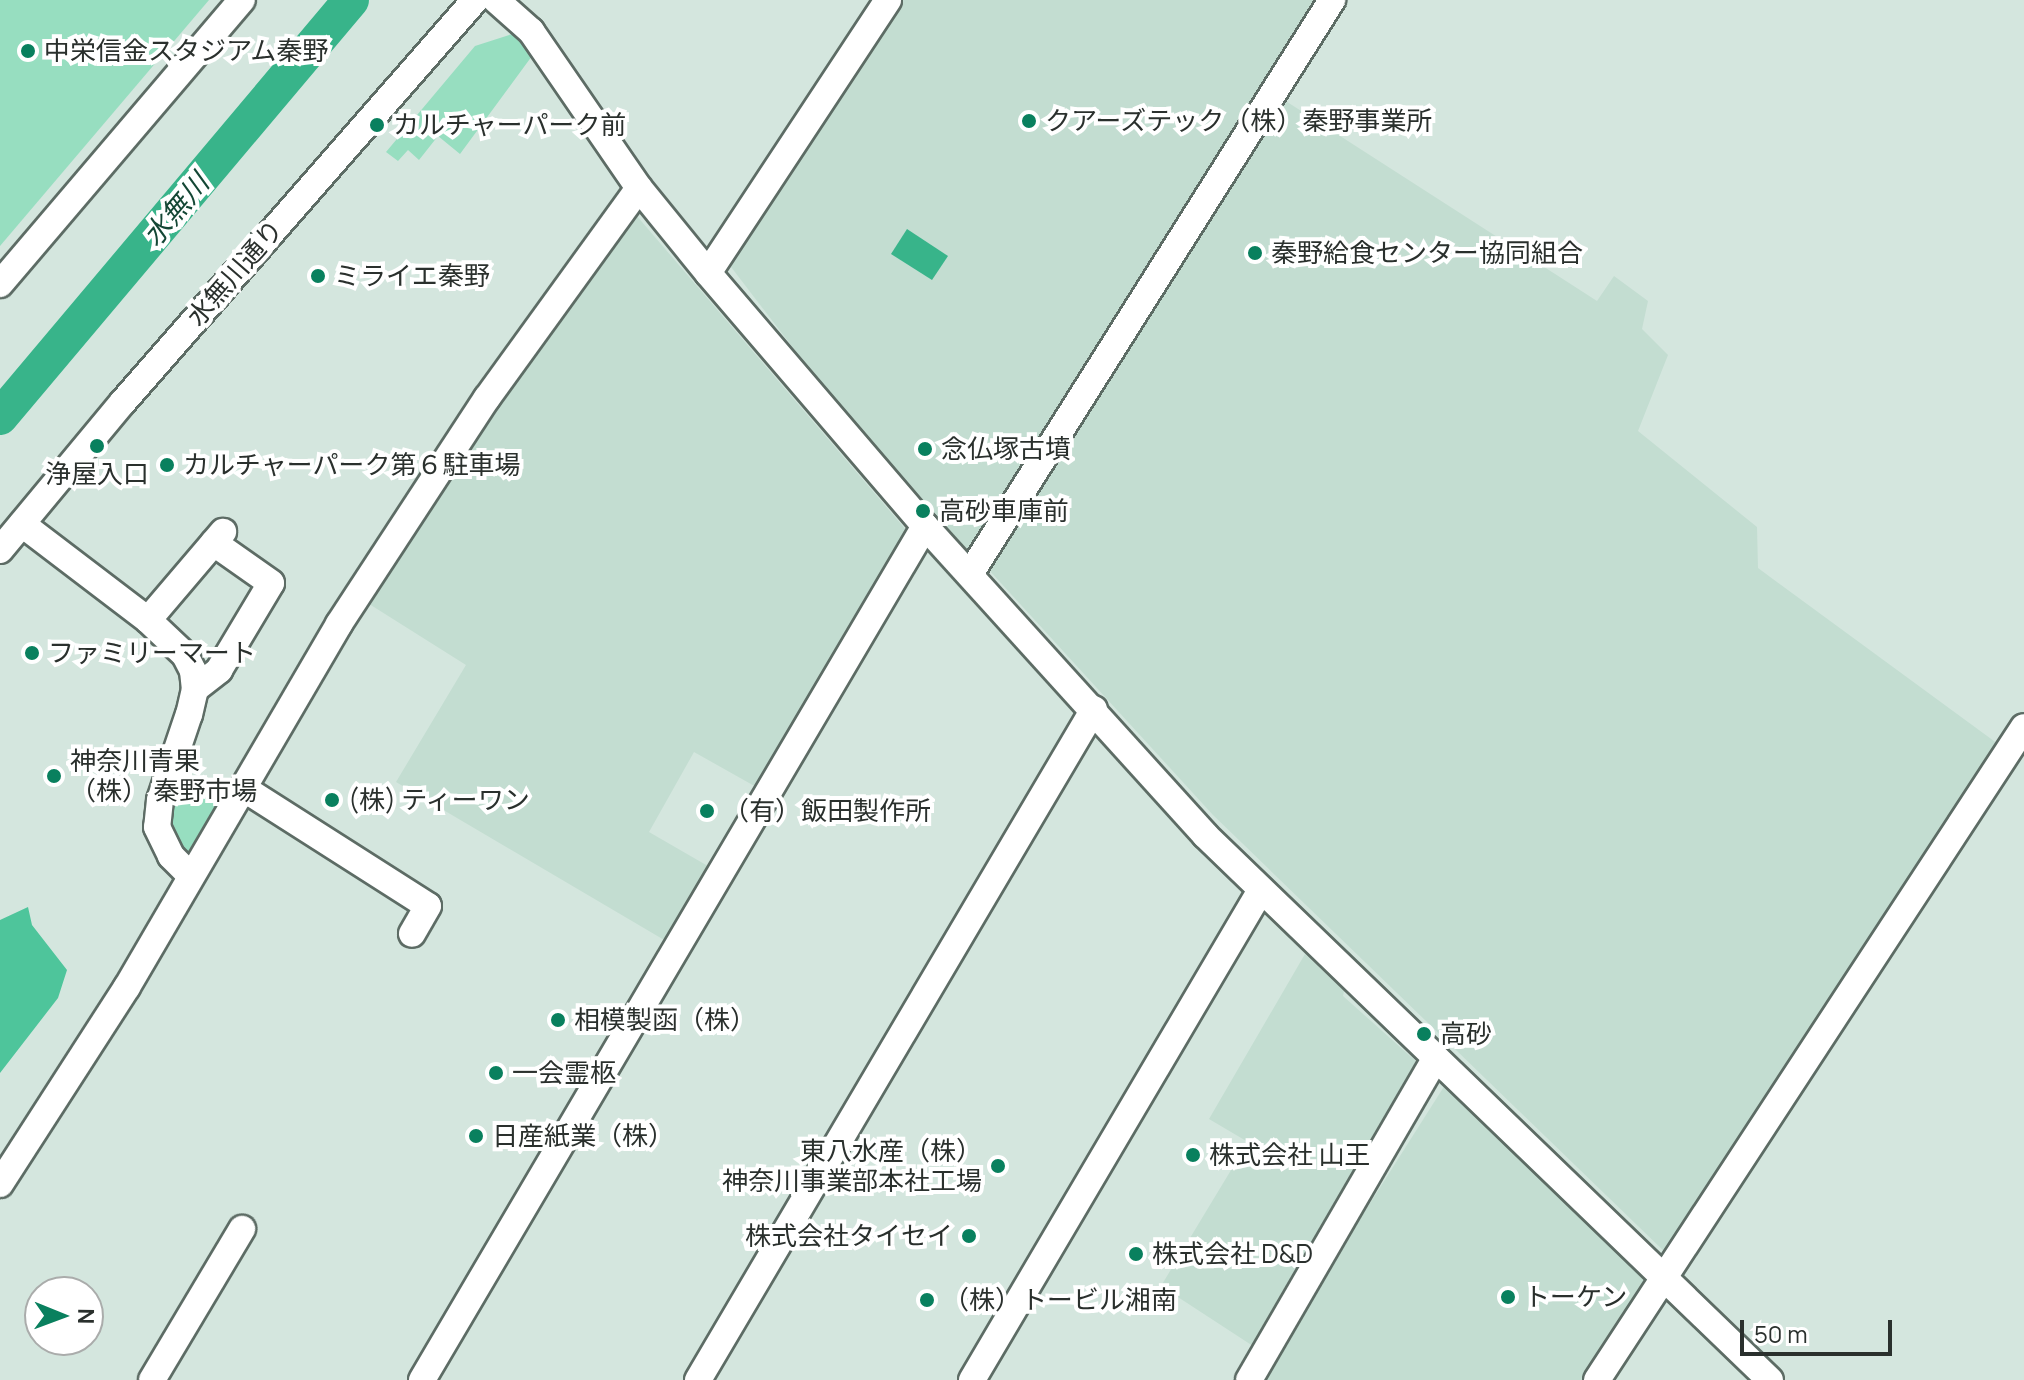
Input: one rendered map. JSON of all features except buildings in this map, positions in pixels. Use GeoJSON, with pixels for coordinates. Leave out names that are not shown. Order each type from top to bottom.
{"type":"FeatureCollection","features":[{"type":"Feature","properties":{"kind":"street"},"geometry":{"type":"LineString","coordinates":[[0,284],[242,0]]}},
{"type":"Feature","properties":{"kind":"street","name":"水無川通り"},"geometry":{"type":"LineString","coordinates":[[0,550],[172,345],[475,0]]}},
{"type":"Feature","properties":{"kind":"street"},"geometry":{"type":"LineString","coordinates":[[496,0],[531,31],[639,188],[708,273],[925,526],[1205,835],[1770,1380]]}},
{"type":"Feature","properties":{"kind":"street"},"geometry":{"type":"LineString","coordinates":[[708,273],[888,0]]}},
{"type":"Feature","properties":{"kind":"street"},"geometry":{"type":"LineString","coordinates":[[970,574],[1332,0]]}},
{"type":"Feature","properties":{"kind":"street"},"geometry":{"type":"LineString","coordinates":[[0,1184],[127,987],[339,624],[487,398],[639,188]]}},
{"type":"Feature","properties":{"kind":"street"},"geometry":{"type":"LineString","coordinates":[[22,524],[148,620],[185,655],[193,671],[195,689],[160,800],[157,827],[171,856],[191,876]]}},
{"type":"Feature","properties":{"kind":"street"},"geometry":{"type":"LineString","coordinates":[[422,1380],[925,526]]}},
{"type":"Feature","properties":{"kind":"street"},"geometry":{"type":"LineString","coordinates":[[148,620],[220,536],[271,583],[219,670],[195,689]]}},
{"type":"Feature","properties":{"kind":"street"},"geometry":{"type":"LineString","coordinates":[[698,1380],[1094,709]]}},
{"type":"Feature","properties":{"kind":"street"},"geometry":{"type":"LineString","coordinates":[[1597,1380],[2024,727]]}},
{"type":"Feature","properties":{"kind":"street"},"geometry":{"type":"LineString","coordinates":[[243,788],[428,906],[412,934]]}},
{"type":"Feature","properties":{"kind":"street"},"geometry":{"type":"LineString","coordinates":[[972,1380],[1261,890]]}},
{"type":"Feature","properties":{"kind":"street"},"geometry":{"type":"LineString","coordinates":[[1249,1380],[1436,1058]]}},
{"type":"Feature","properties":{"kind":"street"},"geometry":{"type":"LineString","coordinates":[[152,1380],[242,1229]]}},
{"type":"Feature","properties":{"kind":"shaded area"},"geometry":{"type":"Polygon","coordinates":[[[0,0],[209,0],[0,246],[0,0]]]}},
{"type":"Feature","properties":{"kind":"shaded area"},"geometry":{"type":"Polygon","coordinates":[[[896,0],[1324,0],[973,557],[820,383],[728,263],[896,0]]]}},
{"type":"Feature","properties":{"kind":"shaded area"},"geometry":{"type":"Polygon","coordinates":[[[515,33],[532,56],[460,154],[438,136],[419,160],[408,150],[398,161],[386,152],[475,46],[515,33]]]}},
{"type":"Feature","properties":{"kind":"shaded area"},"geometry":{"type":"Polygon","coordinates":[[[1281,98],[1597,301],[1614,276],[1648,301],[1642,329],[1668,355],[1638,431],[1757,527],[1758,568],[1998,744],[1669,1256],[1213,815],[989,570],[1281,98]]]}},
{"type":"Feature","properties":{"kind":"shaded area"},"geometry":{"type":"Polygon","coordinates":[[[636,215],[907,531],[758,788],[694,752],[649,832],[713,869],[671,944],[396,782],[466,665],[366,602],[491,411],[636,215]]]}},
{"type":"Feature","properties":{"kind":"shaded area"},"geometry":{"type":"Polygon","coordinates":[[[907,229],[948,256],[932,280],[891,254],[907,229]]]}},
{"type":"Feature","properties":{"kind":"shaded area"},"geometry":{"type":"Polygon","coordinates":[[[181,775],[227,798],[191,856],[186,855],[177,843],[169,811],[181,775]]]}},
{"type":"Feature","properties":{"kind":"shaded area"},"geometry":{"type":"Polygon","coordinates":[[[28,907],[32,925],[67,970],[58,998],[0,1073],[0,920],[28,907]]]}},
{"type":"Feature","properties":{"kind":"shaded area"},"geometry":{"type":"Polygon","coordinates":[[[1305,954],[1344,991],[1343,996],[1419,1064],[1256,1348],[1161,1286],[1248,1142],[1209,1119],[1305,954]]]}},
{"type":"Feature","properties":{"kind":"shaded area"},"geometry":{"type":"Polygon","coordinates":[[[1445,1085],[1652,1282],[1588,1380],[1258,1380],[1445,1085]]]}},
{"type":"Feature","properties":{"kind":"waterway","name":"水無川"},"geometry":{"type":"LineString","coordinates":[[0,417],[351,0]]}},
{"type":"Feature","properties":{"kind":"place","name":"中栄信金スタジアム秦野"},"geometry":{"type":"Point","coordinates":[28,51]}},
{"type":"Feature","properties":{"kind":"place","name":"クアーズテック（株）秦野事業所"},"geometry":{"type":"Point","coordinates":[1029,121]}},
{"type":"Feature","properties":{"kind":"place","name":"カルチャーパーク前"},"geometry":{"type":"Point","coordinates":[377,125]}},
{"type":"Feature","properties":{"kind":"place","name":"秦野給食センター協同組合"},"geometry":{"type":"Point","coordinates":[1255,253]}},
{"type":"Feature","properties":{"kind":"place","name":"ミライエ秦野"},"geometry":{"type":"Point","coordinates":[318,276]}},
{"type":"Feature","properties":{"kind":"place","name":"浄屋入口"},"geometry":{"type":"Point","coordinates":[97,446]}},
{"type":"Feature","properties":{"kind":"place","name":"念仏塚古墳"},"geometry":{"type":"Point","coordinates":[925,449]}},
{"type":"Feature","properties":{"kind":"place","name":"カルチャーパーク第６駐車場"},"geometry":{"type":"Point","coordinates":[167,465]}},
{"type":"Feature","properties":{"kind":"place","name":"高砂車庫前"},"geometry":{"type":"Point","coordinates":[923,511]}},
{"type":"Feature","properties":{"kind":"place","name":"ファミリーマート"},"geometry":{"type":"Point","coordinates":[32,653]}},
{"type":"Feature","properties":{"kind":"place","name":"神奈川青果 （株） 秦野市場"},"geometry":{"type":"Point","coordinates":[54,776]}},
{"type":"Feature","properties":{"kind":"place","name":"(株) ティーワン"},"geometry":{"type":"Point","coordinates":[332,800]}},
{"type":"Feature","properties":{"kind":"place","name":"（有）飯田製作所"},"geometry":{"type":"Point","coordinates":[707,811]}},
{"type":"Feature","properties":{"kind":"place","name":"相模製函（株）"},"geometry":{"type":"Point","coordinates":[558,1020]}},
{"type":"Feature","properties":{"kind":"place","name":"高砂"},"geometry":{"type":"Point","coordinates":[1424,1034]}},
{"type":"Feature","properties":{"kind":"place","name":"一会霊柩"},"geometry":{"type":"Point","coordinates":[496,1073]}},
{"type":"Feature","properties":{"kind":"place","name":"日産紙業（株）"},"geometry":{"type":"Point","coordinates":[476,1136]}},
{"type":"Feature","properties":{"kind":"place","name":"株式会社 山王"},"geometry":{"type":"Point","coordinates":[1193,1155]}},
{"type":"Feature","properties":{"kind":"place","name":"東八水産（株） 神奈川事業部本社工場"},"geometry":{"type":"Point","coordinates":[998,1166]}},
{"type":"Feature","properties":{"kind":"place","name":"株式会社タイセイ"},"geometry":{"type":"Point","coordinates":[969,1236]}},
{"type":"Feature","properties":{"kind":"place","name":"株式会社 D&D"},"geometry":{"type":"Point","coordinates":[1136,1254]}},
{"type":"Feature","properties":{"kind":"place","name":"トーケン"},"geometry":{"type":"Point","coordinates":[1508,1297]}},
{"type":"Feature","properties":{"kind":"place","name":"（株）トービル湘南"},"geometry":{"type":"Point","coordinates":[927,1300]}}]}
